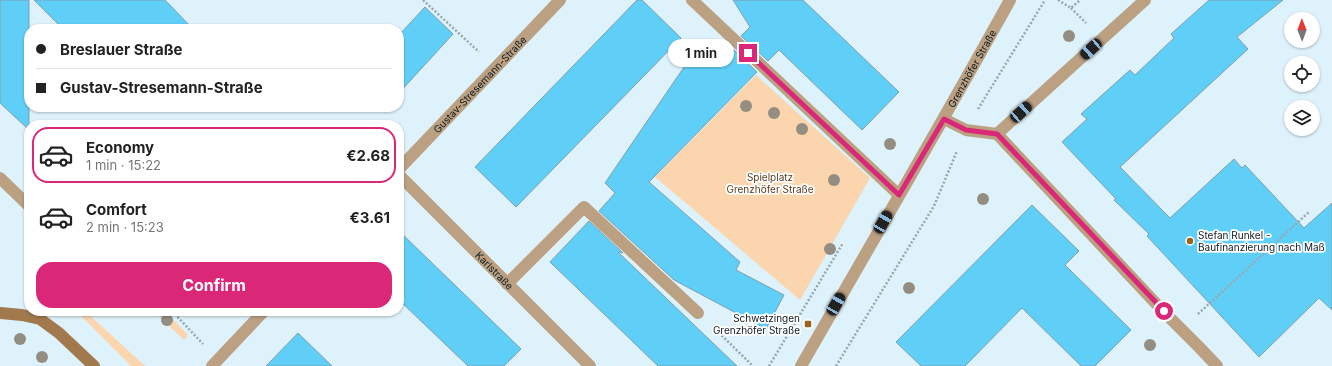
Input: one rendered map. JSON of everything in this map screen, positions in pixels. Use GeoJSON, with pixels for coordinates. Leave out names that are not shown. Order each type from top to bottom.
{"type":"FeatureCollection","features":[{"type":"Feature","properties":{"kind":"main road"},"geometry":{"type":"LineString","coordinates":[[0,313],[24,315]]}},
{"type":"Feature","properties":{"kind":"main road"},"geometry":{"type":"LineString","coordinates":[[42,316],[94,366]]}},
{"type":"Feature","properties":{"kind":"street","name":"Gustav-Stresemann-Straße"},"geometry":{"type":"LineString","coordinates":[[404,164],[560,0]]}},
{"type":"Feature","properties":{"kind":"street"},"geometry":{"type":"LineString","coordinates":[[692,0],[899,195]]}},
{"type":"Feature","properties":{"kind":"street","name":"Grenzhöfer Straße"},"geometry":{"type":"LineString","coordinates":[[801,366],[944,119],[1010,0]]}},
{"type":"Feature","properties":{"kind":"street"},"geometry":{"type":"LineString","coordinates":[[997,134],[1145,0]]}},
{"type":"Feature","properties":{"kind":"street"},"geometry":{"type":"LineString","coordinates":[[944,119],[966,130],[997,134],[1217,366]]}},
{"type":"Feature","properties":{"kind":"street"},"geometry":{"type":"LineString","coordinates":[[0,178],[24,201]]}},
{"type":"Feature","properties":{"kind":"street","name":"Karlstraße"},"geometry":{"type":"LineString","coordinates":[[404,180],[590,366]]}},
{"type":"Feature","properties":{"kind":"street"},"geometry":{"type":"LineString","coordinates":[[507,284],[584,207],[698,313]]}},
{"type":"Feature","properties":{"kind":"street"},"geometry":{"type":"LineString","coordinates":[[215,363],[259,316]]}},
{"type":"Feature","properties":{"kind":"path"},"geometry":{"type":"LineString","coordinates":[[423,0],[496,68]]}},
{"type":"Feature","properties":{"kind":"path"},"geometry":{"type":"LineString","coordinates":[[836,366],[934,206],[966,130],[1045,0]]}},
{"type":"Feature","properties":{"kind":"path"},"geometry":{"type":"LineString","coordinates":[[1058,0],[1071,8],[1080,0]]}},
{"type":"Feature","properties":{"kind":"path"},"geometry":{"type":"LineString","coordinates":[[1182,329],[1309,212]]}},
{"type":"Feature","properties":{"kind":"path"},"geometry":{"type":"LineString","coordinates":[[698,313],[753,366]]}},
{"type":"Feature","properties":{"kind":"path"},"geometry":{"type":"LineString","coordinates":[[176,316],[215,363]]}},
{"type":"Feature","properties":{"kind":"green space","name":"Spielplatz Grenzhöfer Straße"},"geometry":{"type":"Polygon","coordinates":[[[756,75],[870,178],[800,300],[655,177],[756,75]]]}},
{"type":"Feature","properties":{"kind":"green space"},"geometry":{"type":"Polygon","coordinates":[[[81,316],[90,316],[145,366],[131,366],[81,316]]]}},
{"type":"Feature","properties":{"kind":"green space"},"geometry":{"type":"Polygon","coordinates":[[[158,316],[170,316],[188,335],[184,340],[158,316]]]}},
{"type":"Feature","properties":{"kind":"building"},"geometry":{"type":"Polygon","coordinates":[[[0,0],[29,0],[29,24],[24,24],[24,112],[29,112],[29,120],[24,120],[24,125],[0,103],[0,0]]]}},
{"type":"Feature","properties":{"kind":"building"},"geometry":{"type":"Polygon","coordinates":[[[34,0],[165,0],[188,24],[58,24],[34,0]]]}},
{"type":"Feature","properties":{"kind":"building"},"geometry":{"type":"Polygon","coordinates":[[[637,0],[642,0],[681,38],[516,207],[475,167],[637,0]]]}},
{"type":"Feature","properties":{"kind":"building"},"geometry":{"type":"Polygon","coordinates":[[[733,0],[803,0],[899,92],[862,130],[779,50],[768,61],[741,36],[750,27],[733,0]]]}},
{"type":"Feature","properties":{"kind":"building"},"geometry":{"type":"Polygon","coordinates":[[[1209,0],[1283,0],[1237,37],[1248,49],[1120,167],[1170,218],[1234,159],[1242,168],[1245,165],[1304,228],[1332,203],[1332,310],[1319,298],[1259,357],[1147,236],[1149,234],[1114,200],[1116,199],[1062,142],[1087,119],[1081,114],[1130,70],[1135,75],[1174,38],[1171,34],[1209,0]]]}},
{"type":"Feature","properties":{"kind":"building"},"geometry":{"type":"Polygon","coordinates":[[[425,7],[453,34],[404,88],[404,30],[425,7]]]}},
{"type":"Feature","properties":{"kind":"building"},"geometry":{"type":"Polygon","coordinates":[[[731,47],[757,72],[649,182],[740,262],[736,270],[784,295],[766,329],[674,280],[599,211],[615,193],[605,183],[695,51],[711,67],[731,47]]]}},
{"type":"Feature","properties":{"kind":"building"},"geometry":{"type":"Polygon","coordinates":[[[1032,205],[1079,251],[1065,265],[1131,330],[1095,366],[1081,366],[1022,308],[965,366],[921,366],[896,342],[1032,205]]]}},
{"type":"Feature","properties":{"kind":"building"},"geometry":{"type":"Polygon","coordinates":[[[589,221],[623,253],[619,253],[737,366],[658,366],[550,262],[589,221]]]}},
{"type":"Feature","properties":{"kind":"building"},"geometry":{"type":"Polygon","coordinates":[[[404,236],[521,349],[504,366],[468,366],[404,305],[404,236]]]}},
{"type":"Feature","properties":{"kind":"building"},"geometry":{"type":"Polygon","coordinates":[[[298,333],[332,366],[266,366],[298,333]]]}},
{"type":"Feature","properties":{"kind":"place","name":"Stefan Runkel - Baufinanzierung nach Maß"},"geometry":{"type":"Point","coordinates":[1190,241]}},
{"type":"Feature","properties":{"kind":"place","name":"Schwetzingen Grenzhöfer Straße"},"geometry":{"type":"Point","coordinates":[808,324]}},
{"type":"Feature","properties":{"kind":"route"},"geometry":{"type":"LineString","coordinates":[[748,53],[881,180],[899,195],[944,119],[966,130],[997,134],[1164,311]]}}]}
